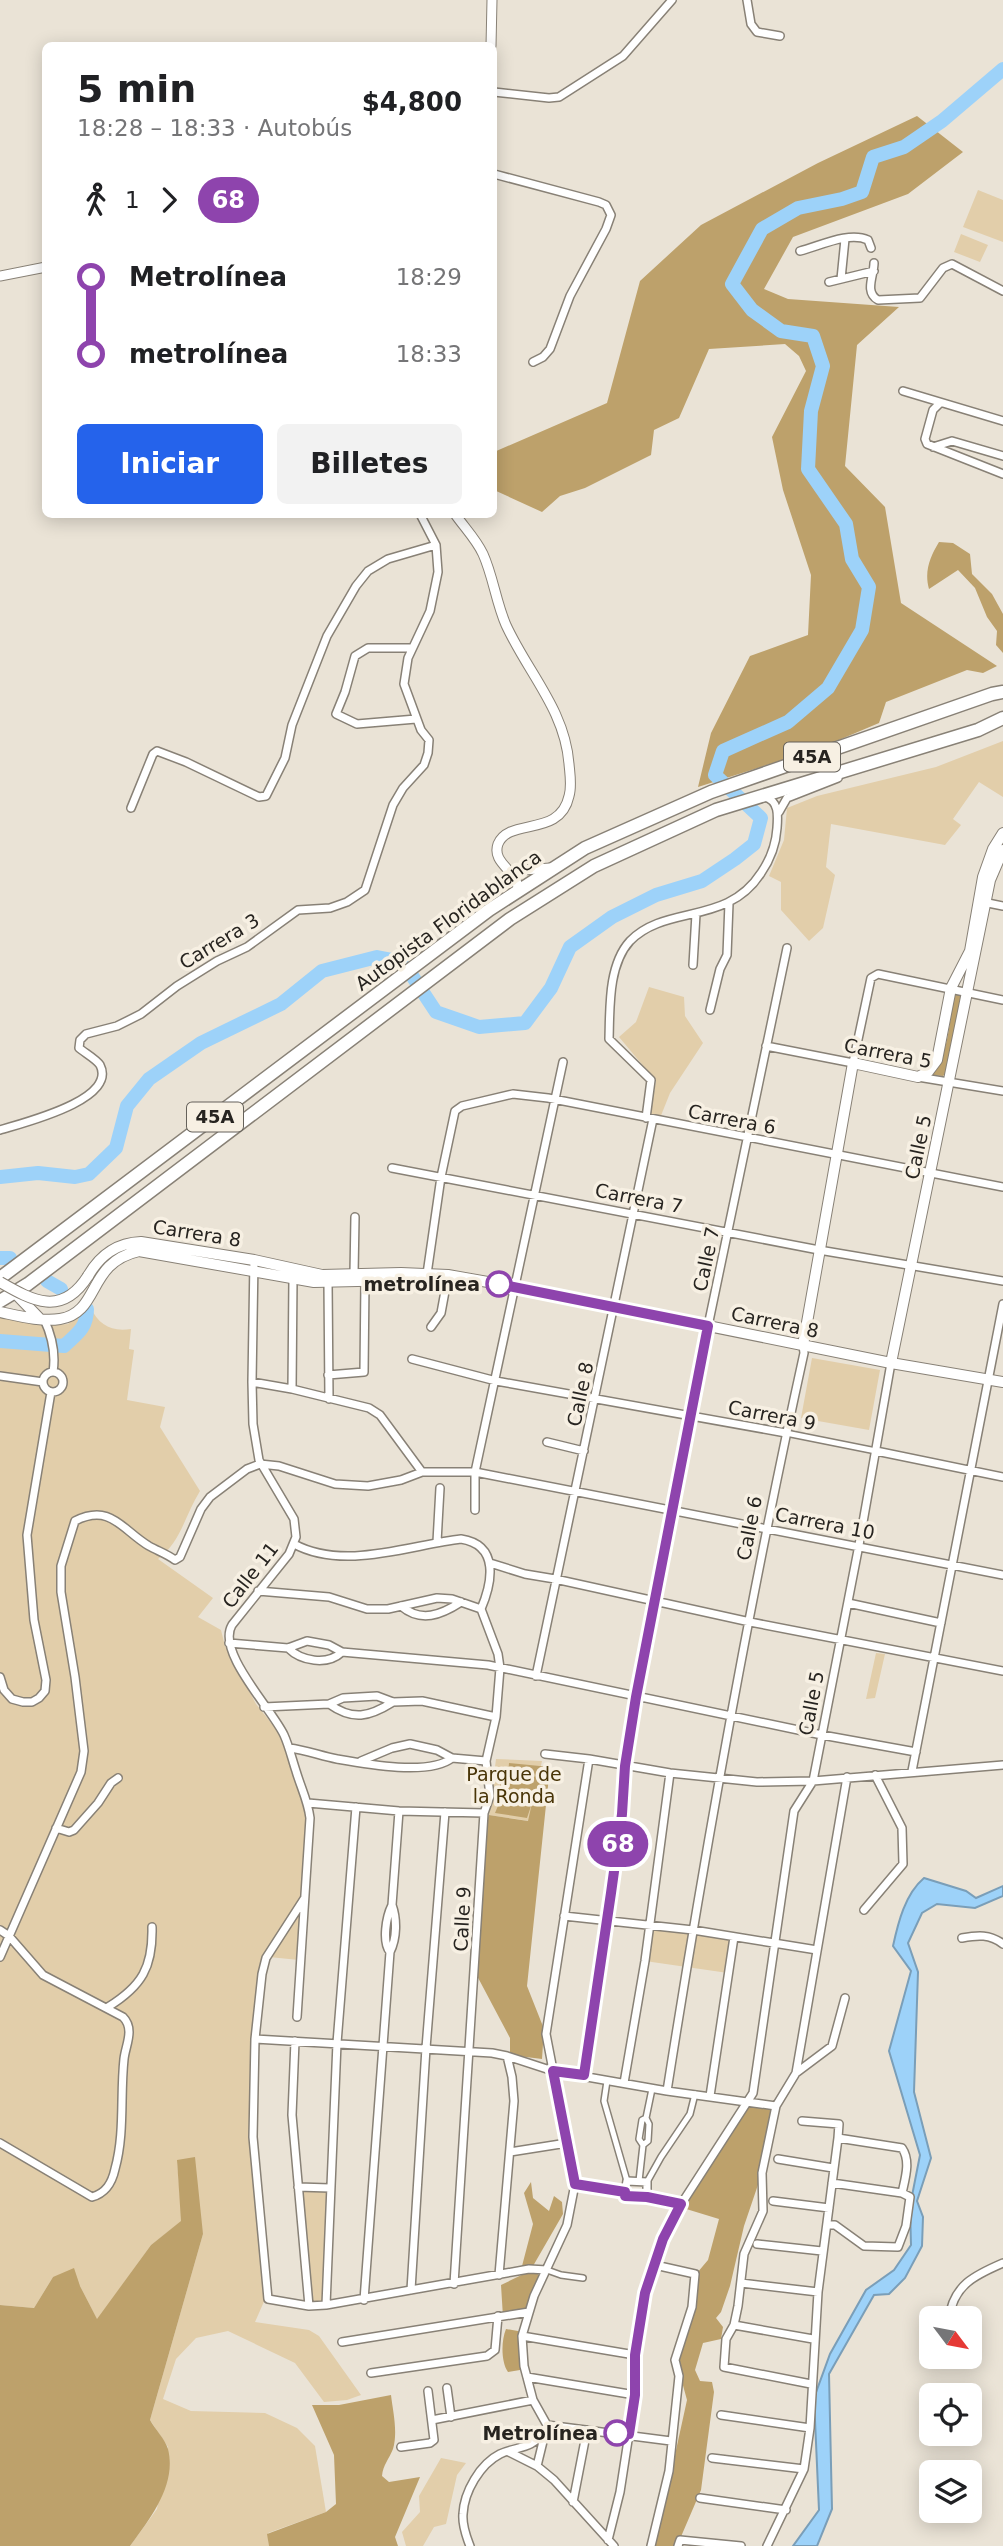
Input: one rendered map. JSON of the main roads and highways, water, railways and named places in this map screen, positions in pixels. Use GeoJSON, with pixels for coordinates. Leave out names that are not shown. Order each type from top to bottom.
{"type":"FeatureCollection","features":[{"type":"Feature","properties":{"kind":"highway","name":"Autopista Floridablanca"},"geometry":{"type":"LineString","coordinates":[[0,1280],[397,978],[518,890],[585,848],[711,792],[999,691]]}},
{"type":"Feature","properties":{"kind":"highway","name":"Autopista Floridablanca"},"geometry":{"type":"LineString","coordinates":[[15,1293],[511,918],[594,866],[716,810],[978,730],[1003,718]]}},
{"type":"Feature","properties":{"kind":"highway","name":"45A"},"geometry":{"type":"LineString","coordinates":[[978,730],[1003,727]]}},
{"type":"Feature","properties":{"kind":"highway","name":"45A"},"geometry":{"type":"LineString","coordinates":[[0,1301],[15,1293]]}},
{"type":"Feature","properties":{"kind":"main road","name":"Calle 5"},"geometry":{"type":"LineString","coordinates":[[891,1363],[968,991],[986,867],[1003,832]]}},
{"type":"Feature","properties":{"kind":"main road","name":"Calle 5"},"geometry":{"type":"LineString","coordinates":[[918,1077],[928,1072],[937,1060],[951,988],[970,951],[982,902],[1003,850]]}},
{"type":"Feature","properties":{"kind":"main road","name":"Carrera 5"},"geometry":{"type":"LineString","coordinates":[[853,1063],[918,1077]]}},
{"type":"Feature","properties":{"kind":"main road","name":"Calle 6"},"geometry":{"type":"LineString","coordinates":[[803,1345],[853,1063]]}},
{"type":"Feature","properties":{"kind":"main road","name":"Carrera 8"},"geometry":{"type":"LineString","coordinates":[[115,1248],[141,1241],[254,1260],[322,1275],[448,1275],[891,1363],[1003,1382]]}},
{"type":"Feature","properties":{"kind":"main road"},"geometry":{"type":"LineString","coordinates":[[100,1275],[115,1248]]}},
{"type":"Feature","properties":{"kind":"main road"},"geometry":{"type":"LineString","coordinates":[[0,1280],[30,1299],[47,1302],[68,1297],[82,1286],[99,1259],[115,1248]]}},
{"type":"Feature","properties":{"kind":"main road","name":"Carrera 8"},"geometry":{"type":"LineString","coordinates":[[0,1312],[44,1319],[67,1317],[76,1313],[89,1299],[100,1275],[118,1258],[139,1251],[293,1279],[328,1282],[401,1280],[421,1274]]}},
{"type":"Feature","properties":{"kind":"main road"},"geometry":{"type":"LineString","coordinates":[[15,1293],[44,1319]]}},
{"type":"Feature","properties":{"kind":"water"},"geometry":{"type":"Polygon","coordinates":[[[924,1878],[966,1891],[976,1898],[1003,1886],[1003,1896],[975,1908],[937,1904],[922,1913],[908,1943],[918,1972],[914,2092],[931,2158],[917,2201],[923,2217],[922,2246],[905,2278],[889,2294],[874,2295],[829,2374],[832,2509],[817,2546],[793,2546],[819,2510],[814,2398],[830,2354],[866,2290],[894,2270],[911,2245],[910,2206],[920,2155],[889,2051],[911,1971],[893,1946],[907,1900],[924,1878]]]}},
{"type":"Feature","properties":{"kind":"waterway"},"geometry":{"type":"LineString","coordinates":[[0,1177],[38,1173],[75,1177],[89,1174],[116,1148],[127,1106],[149,1079],[201,1043],[281,1004],[322,971],[377,957],[403,962],[436,1012],[479,1027],[525,1023],[551,988],[570,947],[612,917],[656,895],[702,881],[754,844],[761,818],[715,775],[723,751],[788,722],[828,688],[862,630],[869,587],[852,559],[846,524],[808,469],[811,411],[823,366],[813,336],[781,331],[752,310],[732,284],[762,229],[798,208],[862,192],[873,157],[904,147],[942,121],[1003,69]]}},
{"type":"Feature","properties":{"kind":"waterway"},"geometry":{"type":"LineString","coordinates":[[0,1258],[10,1258]]}},
{"type":"Feature","properties":{"kind":"waterway"},"geometry":{"type":"LineString","coordinates":[[47,1281],[61,1289]]}},
{"type":"Feature","properties":{"kind":"waterway"},"geometry":{"type":"LineString","coordinates":[[0,1341],[64,1346],[83,1326],[87,1309]]}},
{"type":"Feature","properties":{"kind":"place","name":"metrolínea"},"geometry":{"type":"Point","coordinates":[499,1284]}},
{"type":"Feature","properties":{"kind":"place","name":"Metrolínea"},"geometry":{"type":"Point","coordinates":[617,2433]}},
{"type":"Feature","properties":{"kind":"park label","name":"Parque de la Ronda"},"geometry":{"type":"Point","coordinates":[514,1785]}}]}
